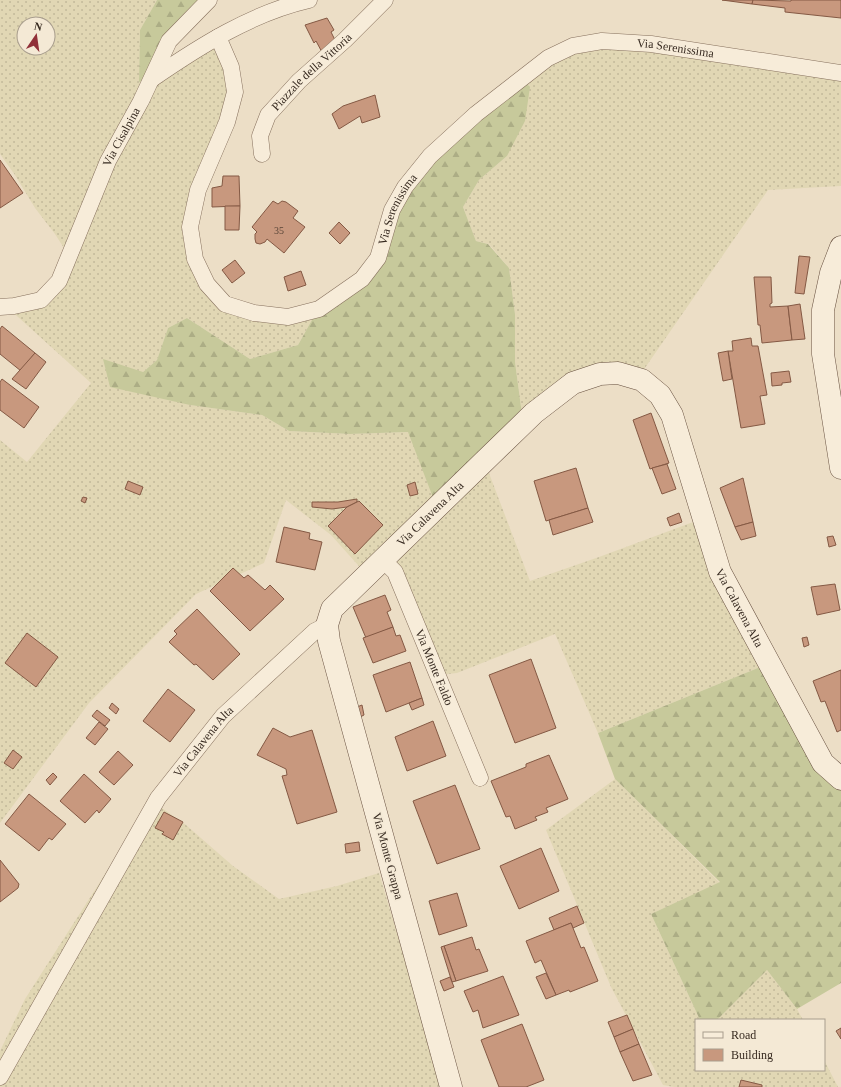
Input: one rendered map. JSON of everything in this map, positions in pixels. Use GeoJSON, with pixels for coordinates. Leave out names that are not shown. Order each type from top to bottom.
{"type":"FeatureCollection","features":[{"type":"Feature","properties":{"kind":"street"},"geometry":{"type":"LineString","coordinates":[[152,79],[169,41],[209,0]]}},
{"type":"Feature","properties":{"kind":"street","name":"Via Cisalpina"},"geometry":{"type":"LineString","coordinates":[[0,307],[14,306],[40,300],[59,281],[108,161],[152,79],[190,53],[218,37],[291,4],[310,0]]}},
{"type":"Feature","properties":{"kind":"street","name":"Piazzale della Vittoria"},"geometry":{"type":"LineString","coordinates":[[262,154],[260,136],[268,115],[299,81],[345,40],[385,0]]}},
{"type":"Feature","properties":{"kind":"street","name":"Via Serenissima"},"geometry":{"type":"LineString","coordinates":[[218,37],[231,67],[235,92],[227,122],[198,190],[190,227],[195,259],[207,284],[225,304],[254,313],[288,317],[319,309],[362,279],[378,258],[392,210],[405,187],[430,156],[476,114],[548,58],[573,46],[602,41],[651,44],[841,73]]}},
{"type":"Feature","properties":{"kind":"street"},"geometry":{"type":"LineString","coordinates":[[841,247],[831,273],[823,310],[823,354],[841,468]]}},
{"type":"Feature","properties":{"kind":"street","name":"Via Calavena Alta"},"geometry":{"type":"LineString","coordinates":[[0,1077],[158,798],[223,716],[315,631],[327,625],[332,609],[534,413],[573,383],[600,374],[618,373],[642,380],[660,395],[672,415],[720,572],[823,763],[841,779]]}},
{"type":"Feature","properties":{"kind":"street","name":"Via Monte Faldo"},"geometry":{"type":"LineString","coordinates":[[383,560],[395,572],[480,778]]}},
{"type":"Feature","properties":{"kind":"street","name":"Via Monte Grappa"},"geometry":{"type":"LineString","coordinates":[[327,625],[329,641],[451,1087]]}},
{"type":"Feature","properties":{"kind":"shaded area"},"geometry":{"type":"Polygon","coordinates":[[[0,0],[157,0],[140,30],[139,82],[218,38],[235,90],[188,227],[204,282],[253,314],[318,309],[298,345],[250,359],[187,318],[168,328],[157,360],[143,372],[190,405],[262,415],[289,431],[350,434],[408,432],[484,460],[530,581],[704,518],[768,664],[598,733],[555,634],[457,673],[438,675],[388,555],[366,574],[331,535],[286,500],[264,563],[196,594],[89,703],[0,823],[0,440],[27,462],[91,383],[7,307],[40,302],[69,256],[55,234],[35,208],[0,154],[0,0]]]}},
{"type":"Feature","properties":{"kind":"shaded area"},"geometry":{"type":"Polygon","coordinates":[[[602,39],[841,70],[841,186],[768,190],[638,378],[610,374],[523,422],[515,362],[515,314],[509,268],[489,244],[476,241],[463,207],[479,180],[507,156],[521,78],[602,39]]]}},
{"type":"Feature","properties":{"kind":"shaded area"},"geometry":{"type":"Polygon","coordinates":[[[615,779],[720,883],[651,914],[700,1019],[695,1019],[695,1071],[825,1071],[825,1062],[838,1087],[674,1087],[663,1085],[611,987],[546,830],[615,779]]]}},
{"type":"Feature","properties":{"kind":"shaded area"},"geometry":{"type":"Polygon","coordinates":[[[152,801],[186,825],[233,866],[279,899],[337,886],[379,873],[443,1087],[0,1087],[0,1051],[25,999],[152,801]]]}},
{"type":"Feature","properties":{"kind":"shaded area"},"geometry":{"type":"Polygon","coordinates":[[[767,970],[797,1009],[802,1019],[718,1019],[767,970]]]}},
{"type":"Feature","properties":{"kind":"green space"},"geometry":{"type":"Polygon","coordinates":[[[157,0],[206,0],[154,76],[139,82],[140,30],[157,0]]]}},
{"type":"Feature","properties":{"kind":"green space"},"geometry":{"type":"Polygon","coordinates":[[[521,78],[530,87],[525,121],[507,156],[479,180],[463,207],[476,241],[488,244],[509,268],[515,314],[515,362],[523,422],[437,508],[408,432],[350,434],[289,431],[262,415],[190,405],[110,387],[103,359],[143,372],[157,360],[168,328],[187,318],[250,359],[298,345],[318,309],[361,279],[391,210],[430,156],[521,78]]]}},
{"type":"Feature","properties":{"kind":"green space"},"geometry":{"type":"Polygon","coordinates":[[[768,664],[841,780],[841,983],[797,1009],[767,970],[718,1019],[700,1019],[651,914],[720,882],[615,779],[598,733],[768,664]]]}},
{"type":"Feature","properties":{"kind":"building"},"geometry":{"type":"Polygon","coordinates":[[[722,0],[753,0],[752,4],[722,0]]]}},
{"type":"Feature","properties":{"kind":"building"},"geometry":{"type":"Polygon","coordinates":[[[753,0],[841,0],[841,18],[785,12],[785,8],[752,4],[753,0]]]}},
{"type":"Feature","properties":{"kind":"building"},"geometry":{"type":"Polygon","coordinates":[[[327,18],[334,30],[331,32],[336,42],[323,54],[316,41],[314,43],[305,25],[327,18]]]}},
{"type":"Feature","properties":{"kind":"building"},"geometry":{"type":"Polygon","coordinates":[[[375,95],[380,117],[362,123],[360,116],[339,129],[332,114],[343,106],[375,95]]]}},
{"type":"Feature","properties":{"kind":"building"},"geometry":{"type":"Polygon","coordinates":[[[0,160],[23,193],[0,208],[0,160]]]}},
{"type":"Feature","properties":{"kind":"building"},"geometry":{"type":"Polygon","coordinates":[[[223,176],[239,176],[240,206],[212,207],[212,188],[222,186],[223,176]]]}},
{"type":"Feature","properties":{"kind":"building"},"geometry":{"type":"Polygon","coordinates":[[[273,201],[278,204],[282,201],[286,202],[298,211],[293,218],[305,227],[284,253],[267,239],[265,242],[260,244],[256,243],[255,234],[257,232],[252,227],[273,201]]]}},
{"type":"Feature","properties":{"kind":"building"},"geometry":{"type":"Polygon","coordinates":[[[225,206],[240,206],[239,230],[225,230],[225,206]]]}},
{"type":"Feature","properties":{"kind":"building"},"geometry":{"type":"Polygon","coordinates":[[[339,222],[350,233],[340,244],[329,233],[339,222]]]}},
{"type":"Feature","properties":{"kind":"building"},"geometry":{"type":"Polygon","coordinates":[[[799,256],[810,257],[804,294],[795,293],[799,256]]]}},
{"type":"Feature","properties":{"kind":"building"},"geometry":{"type":"Polygon","coordinates":[[[235,260],[245,273],[232,283],[222,270],[235,260]]]}},
{"type":"Feature","properties":{"kind":"building"},"geometry":{"type":"Polygon","coordinates":[[[301,271],[306,285],[288,291],[284,277],[301,271]]]}},
{"type":"Feature","properties":{"kind":"building"},"geometry":{"type":"Polygon","coordinates":[[[754,277],[771,277],[772,303],[770,304],[770,307],[788,306],[792,340],[762,343],[760,325],[758,325],[754,277]]]}},
{"type":"Feature","properties":{"kind":"building"},"geometry":{"type":"Polygon","coordinates":[[[800,304],[805,339],[792,340],[788,306],[800,304]]]}},
{"type":"Feature","properties":{"kind":"building"},"geometry":{"type":"Polygon","coordinates":[[[2,326],[35,353],[21,371],[0,354],[0,329],[2,326]]]}},
{"type":"Feature","properties":{"kind":"building"},"geometry":{"type":"Polygon","coordinates":[[[751,338],[752,346],[758,346],[767,395],[760,396],[765,424],[741,428],[728,351],[733,351],[732,341],[751,338]]]}},
{"type":"Feature","properties":{"kind":"building"},"geometry":{"type":"Polygon","coordinates":[[[728,351],[732,379],[723,381],[718,353],[728,351]]]}},
{"type":"Feature","properties":{"kind":"building"},"geometry":{"type":"Polygon","coordinates":[[[35,353],[46,362],[26,389],[12,379],[35,353]]]}},
{"type":"Feature","properties":{"kind":"building"},"geometry":{"type":"Polygon","coordinates":[[[789,371],[791,382],[772,386],[771,373],[789,371]]]}},
{"type":"Feature","properties":{"kind":"building"},"geometry":{"type":"Polygon","coordinates":[[[2,379],[39,407],[24,428],[0,410],[0,382],[2,379]]]}},
{"type":"Feature","properties":{"kind":"building"},"geometry":{"type":"Polygon","coordinates":[[[651,413],[669,463],[650,469],[633,420],[651,413]]]}},
{"type":"Feature","properties":{"kind":"building"},"geometry":{"type":"Polygon","coordinates":[[[667,464],[676,489],[662,494],[652,468],[667,464]]]}},
{"type":"Feature","properties":{"kind":"building"},"geometry":{"type":"Polygon","coordinates":[[[576,468],[588,508],[546,521],[534,481],[576,468]]]}},
{"type":"Feature","properties":{"kind":"building"},"geometry":{"type":"Polygon","coordinates":[[[743,478],[753,522],[735,527],[720,488],[743,478]]]}},
{"type":"Feature","properties":{"kind":"building"},"geometry":{"type":"Polygon","coordinates":[[[128,481],[143,487],[140,495],[125,489],[128,481]]]}},
{"type":"Feature","properties":{"kind":"building"},"geometry":{"type":"Polygon","coordinates":[[[415,482],[418,494],[410,496],[407,485],[415,482]]]}},
{"type":"Feature","properties":{"kind":"building"},"geometry":{"type":"Polygon","coordinates":[[[83,497],[87,498],[85,503],[81,501],[83,497]]]}},
{"type":"Feature","properties":{"kind":"building"},"geometry":{"type":"Polygon","coordinates":[[[357,499],[357,502],[347,507],[332,509],[312,507],[312,502],[338,502],[357,499]]]}},
{"type":"Feature","properties":{"kind":"building"},"geometry":{"type":"Polygon","coordinates":[[[359,501],[383,525],[355,554],[328,526],[347,507],[359,501]]]}},
{"type":"Feature","properties":{"kind":"building"},"geometry":{"type":"Polygon","coordinates":[[[588,508],[593,522],[553,535],[549,520],[588,508]]]}},
{"type":"Feature","properties":{"kind":"building"},"geometry":{"type":"Polygon","coordinates":[[[679,513],[682,522],[670,526],[667,518],[679,513]]]}},
{"type":"Feature","properties":{"kind":"building"},"geometry":{"type":"Polygon","coordinates":[[[753,522],[756,536],[741,540],[735,527],[753,522]]]}},
{"type":"Feature","properties":{"kind":"building"},"geometry":{"type":"Polygon","coordinates":[[[284,527],[310,533],[309,539],[322,542],[315,570],[276,562],[284,527]]]}},
{"type":"Feature","properties":{"kind":"building"},"geometry":{"type":"Polygon","coordinates":[[[833,536],[836,545],[829,547],[827,537],[833,536]]]}},
{"type":"Feature","properties":{"kind":"building"},"geometry":{"type":"Polygon","coordinates":[[[233,568],[244,578],[248,575],[265,590],[270,585],[284,599],[250,631],[210,591],[233,568]]]}},
{"type":"Feature","properties":{"kind":"building"},"geometry":{"type":"Polygon","coordinates":[[[835,584],[840,610],[817,615],[811,587],[835,584]]]}},
{"type":"Feature","properties":{"kind":"building"},"geometry":{"type":"Polygon","coordinates":[[[385,595],[391,610],[387,612],[393,627],[366,638],[353,607],[385,595]]]}},
{"type":"Feature","properties":{"kind":"building"},"geometry":{"type":"Polygon","coordinates":[[[197,609],[240,654],[213,680],[169,642],[177,634],[174,631],[197,609]]]}},
{"type":"Feature","properties":{"kind":"building"},"geometry":{"type":"Polygon","coordinates":[[[393,627],[396,636],[400,635],[406,651],[373,663],[363,638],[393,627]]]}},
{"type":"Feature","properties":{"kind":"building"},"geometry":{"type":"Polygon","coordinates":[[[27,633],[58,657],[36,687],[5,663],[27,633]]]}},
{"type":"Feature","properties":{"kind":"building"},"geometry":{"type":"Polygon","coordinates":[[[807,637],[809,645],[804,647],[802,638],[807,637]]]}},
{"type":"Feature","properties":{"kind":"building"},"geometry":{"type":"Polygon","coordinates":[[[531,659],[556,728],[515,743],[489,675],[531,659]]]}},
{"type":"Feature","properties":{"kind":"building"},"geometry":{"type":"Polygon","coordinates":[[[410,662],[422,698],[386,712],[373,675],[410,662]]]}},
{"type":"Feature","properties":{"kind":"building"},"geometry":{"type":"Polygon","coordinates":[[[841,670],[841,730],[837,732],[825,701],[821,702],[813,681],[841,670]]]}},
{"type":"Feature","properties":{"kind":"building"},"geometry":{"type":"Polygon","coordinates":[[[168,689],[195,710],[170,742],[143,721],[168,689]]]}},
{"type":"Feature","properties":{"kind":"building"},"geometry":{"type":"Polygon","coordinates":[[[422,698],[424,705],[412,710],[409,703],[422,698]]]}},
{"type":"Feature","properties":{"kind":"building"},"geometry":{"type":"Polygon","coordinates":[[[112,703],[119,709],[116,714],[109,708],[112,703]]]}},
{"type":"Feature","properties":{"kind":"building"},"geometry":{"type":"Polygon","coordinates":[[[362,705],[364,715],[360,717],[357,707],[362,705]]]}},
{"type":"Feature","properties":{"kind":"building"},"geometry":{"type":"Polygon","coordinates":[[[97,710],[110,720],[105,726],[92,716],[97,710]]]}},
{"type":"Feature","properties":{"kind":"building"},"geometry":{"type":"Polygon","coordinates":[[[433,721],[446,756],[407,771],[395,737],[433,721]]]}},
{"type":"Feature","properties":{"kind":"building"},"geometry":{"type":"Polygon","coordinates":[[[99,722],[108,729],[95,745],[86,738],[99,722]]]}},
{"type":"Feature","properties":{"kind":"building"},"geometry":{"type":"Polygon","coordinates":[[[273,728],[290,737],[312,730],[337,812],[297,824],[282,776],[287,775],[286,769],[257,755],[273,728]]]}},
{"type":"Feature","properties":{"kind":"building"},"geometry":{"type":"Polygon","coordinates":[[[13,750],[22,757],[13,769],[4,763],[13,750]]]}},
{"type":"Feature","properties":{"kind":"building"},"geometry":{"type":"Polygon","coordinates":[[[118,751],[133,765],[114,785],[99,772],[118,751]]]}},
{"type":"Feature","properties":{"kind":"building"},"geometry":{"type":"Polygon","coordinates":[[[549,755],[568,799],[546,808],[548,812],[535,817],[537,820],[515,829],[510,816],[506,817],[491,781],[526,767],[526,764],[549,755]]]}},
{"type":"Feature","properties":{"kind":"building"},"geometry":{"type":"Polygon","coordinates":[[[53,773],[57,777],[50,785],[46,780],[53,773]]]}},
{"type":"Feature","properties":{"kind":"building"},"geometry":{"type":"Polygon","coordinates":[[[84,774],[111,799],[99,813],[97,810],[85,823],[60,801],[84,774]]]}},
{"type":"Feature","properties":{"kind":"building"},"geometry":{"type":"Polygon","coordinates":[[[455,785],[480,849],[437,864],[413,801],[455,785]]]}},
{"type":"Feature","properties":{"kind":"building"},"geometry":{"type":"Polygon","coordinates":[[[29,794],[66,824],[52,840],[49,838],[39,851],[5,824],[29,794]]]}},
{"type":"Feature","properties":{"kind":"building"},"geometry":{"type":"Polygon","coordinates":[[[164,812],[183,822],[173,840],[162,834],[164,832],[155,828],[164,812]]]}},
{"type":"Feature","properties":{"kind":"building"},"geometry":{"type":"Polygon","coordinates":[[[359,842],[360,851],[346,853],[345,844],[359,842]]]}},
{"type":"Feature","properties":{"kind":"building"},"geometry":{"type":"Polygon","coordinates":[[[541,848],[559,891],[519,909],[500,866],[541,848]]]}},
{"type":"Feature","properties":{"kind":"building"},"geometry":{"type":"Polygon","coordinates":[[[0,860],[19,884],[18,888],[0,902],[0,860]]]}},
{"type":"Feature","properties":{"kind":"building"},"geometry":{"type":"Polygon","coordinates":[[[457,893],[467,926],[439,935],[429,901],[457,893]]]}},
{"type":"Feature","properties":{"kind":"building"},"geometry":{"type":"Polygon","coordinates":[[[577,906],[584,923],[573,928],[571,923],[554,930],[549,918],[577,906]]]}},
{"type":"Feature","properties":{"kind":"building"},"geometry":{"type":"Polygon","coordinates":[[[571,923],[581,948],[584,947],[598,981],[570,992],[569,990],[556,995],[541,960],[535,963],[526,941],[571,923]]]}},
{"type":"Feature","properties":{"kind":"building"},"geometry":{"type":"Polygon","coordinates":[[[472,937],[476,950],[479,949],[488,971],[456,981],[444,946],[472,937]]]}},
{"type":"Feature","properties":{"kind":"building"},"geometry":{"type":"Polygon","coordinates":[[[444,946],[456,981],[452,982],[441,947],[444,946]]]}},
{"type":"Feature","properties":{"kind":"building"},"geometry":{"type":"Polygon","coordinates":[[[546,973],[556,995],[546,999],[536,977],[546,973]]]}},
{"type":"Feature","properties":{"kind":"building"},"geometry":{"type":"Polygon","coordinates":[[[503,976],[519,1015],[483,1028],[478,1010],[473,1012],[464,991],[503,976]]]}},
{"type":"Feature","properties":{"kind":"building"},"geometry":{"type":"Polygon","coordinates":[[[450,977],[454,987],[444,991],[440,981],[450,977]]]}},
{"type":"Feature","properties":{"kind":"building"},"geometry":{"type":"Polygon","coordinates":[[[627,1015],[633,1029],[614,1037],[608,1022],[627,1015]]]}},
{"type":"Feature","properties":{"kind":"building"},"geometry":{"type":"Polygon","coordinates":[[[522,1024],[544,1080],[526,1087],[499,1087],[481,1040],[522,1024]]]}},
{"type":"Feature","properties":{"kind":"building"},"geometry":{"type":"Polygon","coordinates":[[[841,1028],[841,1039],[836,1031],[841,1028]]]}},
{"type":"Feature","properties":{"kind":"building"},"geometry":{"type":"Polygon","coordinates":[[[633,1029],[639,1044],[620,1052],[614,1037],[633,1029]]]}},
{"type":"Feature","properties":{"kind":"building"},"geometry":{"type":"Polygon","coordinates":[[[639,1044],[652,1075],[633,1081],[620,1052],[639,1044]]]}},
{"type":"Feature","properties":{"kind":"building"},"geometry":{"type":"Polygon","coordinates":[[[741,1080],[762,1085],[762,1087],[739,1087],[741,1080]]]}}]}
